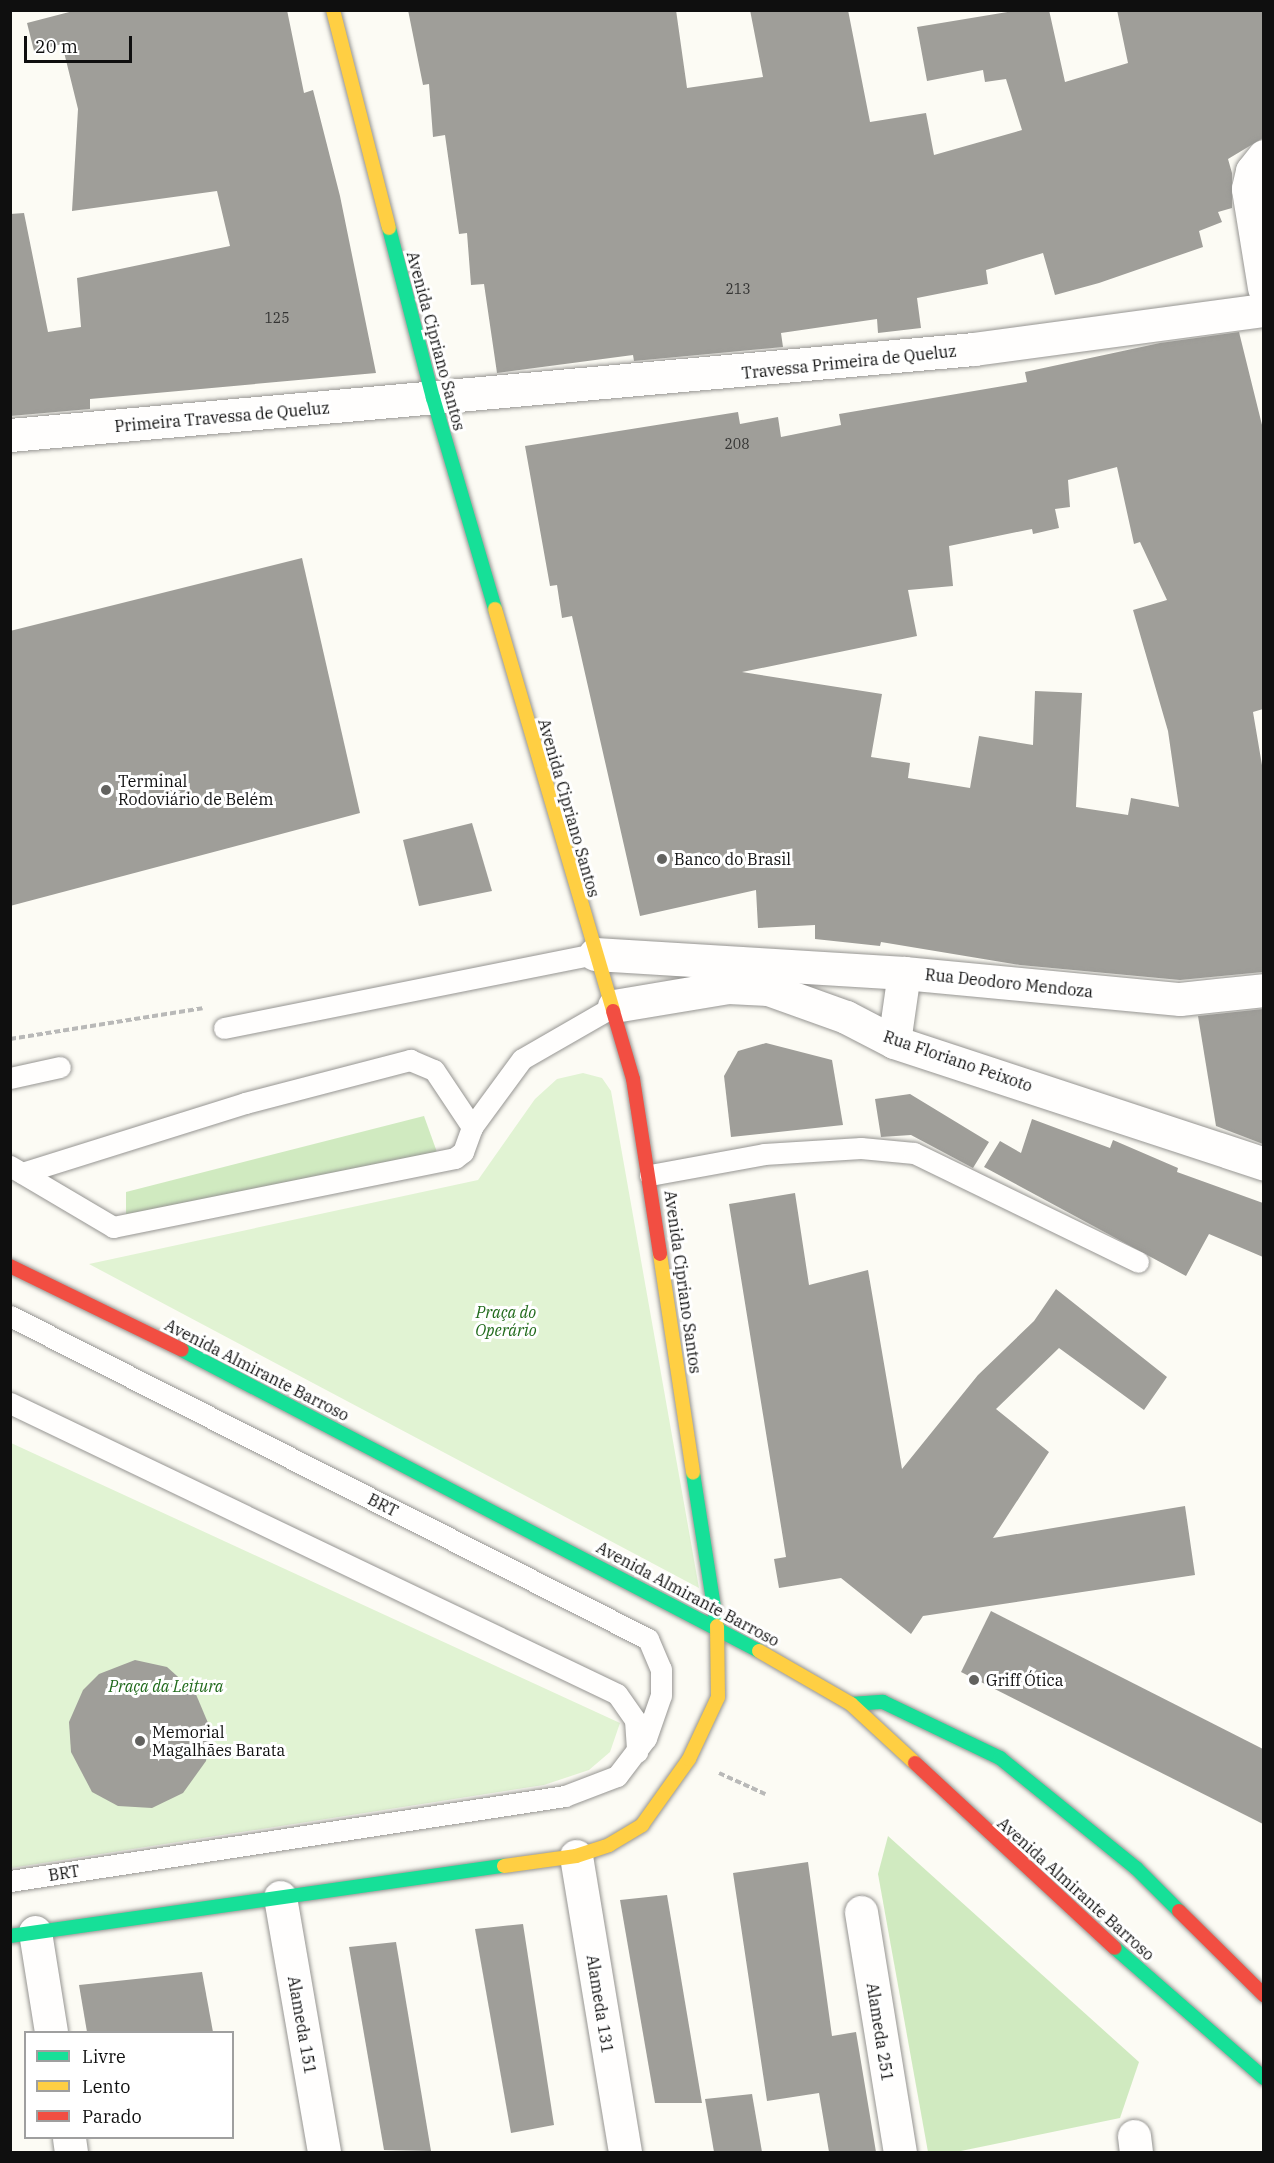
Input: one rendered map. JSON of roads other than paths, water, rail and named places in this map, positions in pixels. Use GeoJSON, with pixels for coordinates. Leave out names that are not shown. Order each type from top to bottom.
{"type":"FeatureCollection","features":[{"type":"Feature","properties":{"kind":"main road","name":"Avenida Cipriano Santos"},"geometry":{"type":"LineString","coordinates":[[333,10],[433,398],[595,954],[614,1006],[650,1175],[717,1626]]}},
{"type":"Feature","properties":{"kind":"main road","name":"Avenida Almirante Barroso"},"geometry":{"type":"LineString","coordinates":[[10,1266],[219,1368],[717,1626],[850,1704],[1118,1951],[1263,2078]]}},
{"type":"Feature","properties":{"kind":"main road"},"geometry":{"type":"LineString","coordinates":[[23,1934],[576,1856],[632,1835],[655,1809],[689,1759],[718,1697],[717,1626]]}},
{"type":"Feature","properties":{"kind":"main road"},"geometry":{"type":"LineString","coordinates":[[850,1704],[883,1702],[1000,1758],[1136,1868],[1263,1995]]}},
{"type":"Feature","properties":{"kind":"street"},"geometry":{"type":"LineString","coordinates":[[1258,163],[1248,189],[1263,288]]}},
{"type":"Feature","properties":{"kind":"street","name":"Travessa Primeira de Queluz"},"geometry":{"type":"LineString","coordinates":[[433,398],[974,349],[1263,310]]}},
{"type":"Feature","properties":{"kind":"street","name":"Primeira Travessa de Queluz"},"geometry":{"type":"LineString","coordinates":[[10,435],[433,398]]}},
{"type":"Feature","properties":{"kind":"street","name":"Rua Deodoro Mendoza"},"geometry":{"type":"LineString","coordinates":[[595,954],[755,967],[904,973],[1180,999],[1263,990]]}},
{"type":"Feature","properties":{"kind":"street"},"geometry":{"type":"LineString","coordinates":[[894,1042],[904,973]]}},
{"type":"Feature","properties":{"kind":"street","name":"Rua Floriano Peixoto"},"geometry":{"type":"LineString","coordinates":[[614,1006],[698,991],[752,986],[797,998],[894,1042],[1263,1164]]}},
{"type":"Feature","properties":{"kind":"street","name":"Alameda 131"},"geometry":{"type":"LineString","coordinates":[[576,1856],[625,2152]]}},
{"type":"Feature","properties":{"kind":"street","name":"Alameda 151"},"geometry":{"type":"LineString","coordinates":[[280,1897],[324,2152]]}},
{"type":"Feature","properties":{"kind":"street","name":"Alameda 251"},"geometry":{"type":"LineString","coordinates":[[861,1912],[900,2152]]}},
{"type":"Feature","properties":{"kind":"street"},"geometry":{"type":"LineString","coordinates":[[23,1934],[51,2031]]}},
{"type":"Feature","properties":{"kind":"lane"},"geometry":{"type":"LineString","coordinates":[[224,1028],[595,954]]}},
{"type":"Feature","properties":{"kind":"lane"},"geometry":{"type":"LineString","coordinates":[[1191,1011],[1263,1005]]}},
{"type":"Feature","properties":{"kind":"lane"},"geometry":{"type":"LineString","coordinates":[[16,1170],[113,1227],[455,1158],[463,1152],[472,1127],[522,1059],[614,1006]]}},
{"type":"Feature","properties":{"kind":"lane"},"geometry":{"type":"LineString","coordinates":[[16,1170],[245,1103],[411,1060],[434,1070],[472,1127]]}},
{"type":"Feature","properties":{"kind":"lane"},"geometry":{"type":"LineString","coordinates":[[10,1078],[60,1067]]}},
{"type":"Feature","properties":{"kind":"lane"},"geometry":{"type":"LineString","coordinates":[[650,1175],[764,1154],[861,1148],[914,1154],[1138,1262]]}},
{"type":"Feature","properties":{"kind":"lane","name":"BRT"},"geometry":{"type":"LineString","coordinates":[[10,1316],[648,1639],[661,1669],[661,1695],[637,1752],[617,1776],[565,1796],[10,1881]]}},
{"type":"Feature","properties":{"kind":"lane"},"geometry":{"type":"LineString","coordinates":[[10,1403],[616,1694],[635,1720],[637,1752]]}},
{"type":"Feature","properties":{"kind":"place","name":"Terminal Rodoviário de Belém"},"geometry":{"type":"Point","coordinates":[106,790]}},
{"type":"Feature","properties":{"kind":"place","name":"Banco do Brasil"},"geometry":{"type":"Point","coordinates":[662,859]}},
{"type":"Feature","properties":{"kind":"place","name":"Griff Ótica"},"geometry":{"type":"Point","coordinates":[974,1680]}},
{"type":"Feature","properties":{"kind":"place","name":"Memorial Magalhães Barata"},"geometry":{"type":"Point","coordinates":[140,1741]}},
{"type":"Feature","properties":{"kind":"park label","name":"Praça do Operário"},"geometry":{"type":"Point","coordinates":[506,1321]}},
{"type":"Feature","properties":{"kind":"park label","name":"Praça da Leitura"},"geometry":{"type":"Point","coordinates":[166,1686]}}]}
